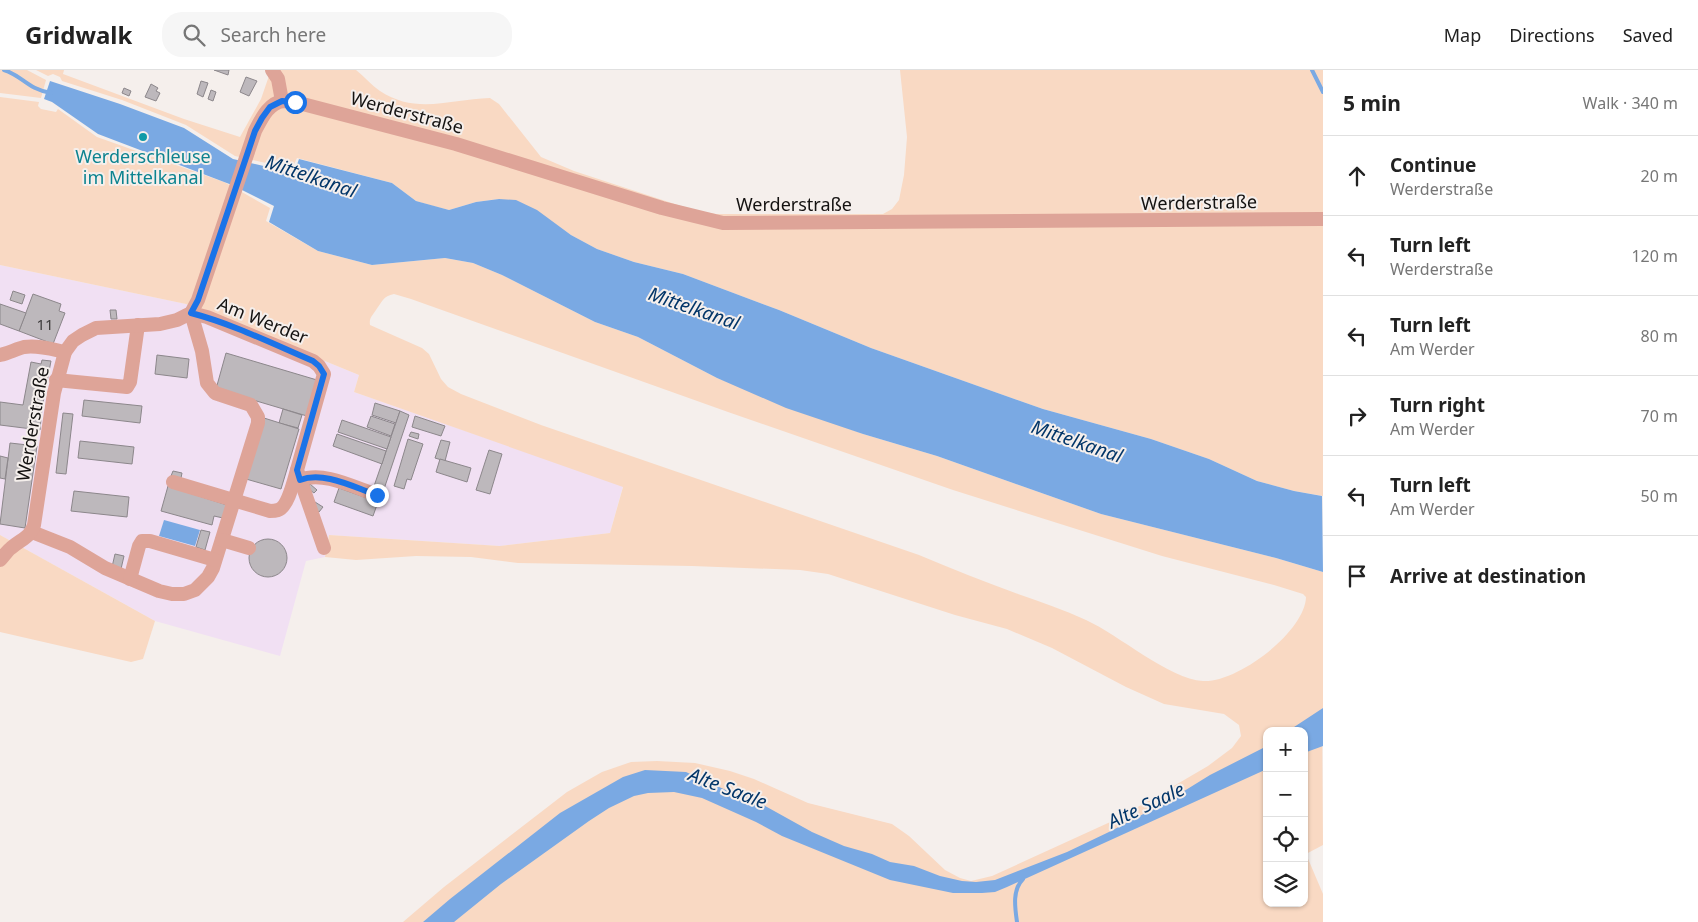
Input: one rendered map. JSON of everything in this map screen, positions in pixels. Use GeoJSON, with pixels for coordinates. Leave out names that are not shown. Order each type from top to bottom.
{"type":"FeatureCollection","features":[{"type":"Feature","properties":{"kind":"street"},"geometry":{"type":"LineString","coordinates":[[0,560],[11,548],[26,539],[32,532],[70,547],[104,568],[159,591],[184,594],[195,590],[208,577],[216,560],[258,423],[258,417],[251,406],[215,393],[207,383],[202,351],[191,313],[198,300],[246,155],[262,118],[270,107],[282,101],[278,79],[272,70]]}},
{"type":"Feature","properties":{"kind":"street","name":"Werderstraße"},"geometry":{"type":"LineString","coordinates":[[282,101],[295,102],[456,144],[662,208],[722,223],[1323,219]]}},
{"type":"Feature","properties":{"kind":"street","name":"Werderstraße"},"geometry":{"type":"LineString","coordinates":[[32,532],[56,380],[65,352],[73,341],[82,334],[96,328],[177,320],[191,313]]}},
{"type":"Feature","properties":{"kind":"street","name":"Am Werder"},"geometry":{"type":"LineString","coordinates":[[191,313],[207,317],[313,361],[324,374],[298,475],[284,507],[278,510],[270,510],[234,500]]}},
{"type":"Feature","properties":{"kind":"street"},"geometry":{"type":"LineString","coordinates":[[56,380],[127,387],[130,382],[138,325]]}},
{"type":"Feature","properties":{"kind":"street"},"geometry":{"type":"LineString","coordinates":[[0,355],[10,353],[22,347],[42,346],[65,352]]}},
{"type":"Feature","properties":{"kind":"street"},"geometry":{"type":"LineString","coordinates":[[324,548],[298,475],[321,477],[377,495]]}},
{"type":"Feature","properties":{"kind":"street"},"geometry":{"type":"LineString","coordinates":[[173,482],[234,500]]}},
{"type":"Feature","properties":{"kind":"street"},"geometry":{"type":"LineString","coordinates":[[222,540],[249,548]]}},
{"type":"Feature","properties":{"kind":"street"},"geometry":{"type":"LineString","coordinates":[[130,579],[142,541],[150,541],[216,560]]}},
{"type":"Feature","properties":{"kind":"shaded area"},"geometry":{"type":"Polygon","coordinates":[[[0,70],[27,70],[46,80],[41,98],[0,93],[0,70]]]}},
{"type":"Feature","properties":{"kind":"shaded area"},"geometry":{"type":"Polygon","coordinates":[[[36,70],[64,70],[63,74],[184,119],[240,137],[261,99],[271,70],[356,70],[380,91],[393,98],[407,102],[434,104],[490,98],[499,104],[541,157],[574,171],[693,210],[716,214],[883,214],[892,209],[899,200],[904,175],[907,137],[900,70],[1323,70],[1323,496],[1294,491],[1257,481],[1209,459],[1151,439],[1043,409],[871,348],[779,310],[683,274],[634,262],[597,249],[554,223],[499,199],[476,202],[449,210],[416,201],[392,183],[297,158],[292,169],[235,156],[186,125],[122,100],[62,81],[60,77],[53,74],[48,76],[36,70]]]}},
{"type":"Feature","properties":{"kind":"shaded area"},"geometry":{"type":"Polygon","coordinates":[[[0,97],[39,102],[38,106],[41,109],[56,112],[58,109],[97,137],[224,182],[270,208],[266,221],[318,251],[372,265],[445,258],[473,263],[502,275],[595,322],[638,337],[717,378],[863,434],[937,456],[1101,514],[1276,558],[1323,572],[1323,845],[1308,853],[1308,727],[1263,727],[1263,907],[1308,907],[1308,859],[1323,894],[1323,922],[403,922],[444,887],[567,792],[602,772],[631,762],[695,763],[730,771],[754,779],[808,803],[892,824],[909,836],[945,870],[960,878],[971,881],[992,876],[1119,818],[1208,766],[1232,748],[1241,736],[1239,725],[1224,714],[1164,704],[1126,687],[1052,648],[1007,629],[955,615],[828,574],[800,570],[692,566],[518,563],[471,557],[416,556],[356,560],[325,557],[329,535],[500,546],[610,533],[623,487],[354,392],[359,375],[186,304],[0,265],[0,97]],[[394,294],[387,296],[371,317],[370,325],[422,348],[429,354],[441,379],[448,387],[461,394],[541,425],[919,555],[1061,609],[1099,627],[1175,673],[1203,681],[1233,674],[1267,653],[1294,625],[1303,611],[1306,597],[1303,594],[1162,556],[953,490],[394,294]]]}},
{"type":"Feature","properties":{"kind":"shaded area"},"geometry":{"type":"Polygon","coordinates":[[[0,265],[186,304],[359,375],[354,392],[623,486],[610,533],[500,546],[329,535],[325,557],[306,561],[280,656],[155,621],[0,535],[0,265]]]}},
{"type":"Feature","properties":{"kind":"shaded area"},"geometry":{"type":"Polygon","coordinates":[[[0,535],[155,621],[143,659],[131,662],[0,632],[0,535]]]}},
{"type":"Feature","properties":{"kind":"water","name":"Mittelkanal"},"geometry":{"type":"Polygon","coordinates":[[[50,81],[184,128],[233,159],[294,173],[299,159],[392,183],[416,201],[449,210],[476,202],[499,199],[516,200],[537,210],[571,235],[597,249],[634,262],[683,274],[779,310],[871,348],[1043,409],[1151,439],[1209,459],[1257,481],[1322,496],[1323,572],[1276,558],[1101,514],[937,456],[786,408],[717,378],[638,337],[595,322],[502,275],[473,263],[445,258],[372,265],[318,251],[269,222],[274,206],[232,185],[98,134],[52,102],[44,99],[50,81]]]}},
{"type":"Feature","properties":{"kind":"water"},"geometry":{"type":"Polygon","coordinates":[[[164,520],[200,530],[195,546],[159,536],[164,520]]]}},
{"type":"Feature","properties":{"kind":"water"},"geometry":{"type":"Polygon","coordinates":[[[1323,708],[1323,746],[1308,752],[1308,727],[1294,727],[1323,708]]]}},
{"type":"Feature","properties":{"kind":"water"},"geometry":{"type":"Polygon","coordinates":[[[1263,748],[1263,771],[1007,887],[995,892],[982,893],[953,893],[890,880],[782,836],[702,798],[674,792],[648,793],[634,796],[609,808],[589,821],[501,884],[454,922],[423,922],[560,813],[623,777],[645,770],[686,772],[728,791],[751,798],[812,832],[844,846],[872,854],[890,862],[914,866],[940,876],[976,882],[995,880],[1067,852],[1168,801],[1210,775],[1263,748]]]}},
{"type":"Feature","properties":{"kind":"building"},"geometry":{"type":"Polygon","coordinates":[[[214,70],[229,70],[228,75],[214,70]]]}},
{"type":"Feature","properties":{"kind":"building"},"geometry":{"type":"Polygon","coordinates":[[[246,77],[257,81],[249,96],[240,92],[246,77]]]}},
{"type":"Feature","properties":{"kind":"building"},"geometry":{"type":"Polygon","coordinates":[[[201,81],[208,83],[203,97],[197,94],[201,81]]]}},
{"type":"Feature","properties":{"kind":"building"},"geometry":{"type":"Polygon","coordinates":[[[151,84],[158,88],[156,91],[160,93],[156,101],[145,97],[151,84]]]}},
{"type":"Feature","properties":{"kind":"building"},"geometry":{"type":"Polygon","coordinates":[[[124,88],[131,91],[129,96],[122,93],[124,88]]]}},
{"type":"Feature","properties":{"kind":"building"},"geometry":{"type":"Polygon","coordinates":[[[211,90],[216,92],[213,101],[208,99],[211,90]]]}},
{"type":"Feature","properties":{"kind":"building"},"geometry":{"type":"Polygon","coordinates":[[[13,291],[25,295],[22,304],[10,300],[13,291]]]}},
{"type":"Feature","properties":{"kind":"building"},"geometry":{"type":"Polygon","coordinates":[[[33,294],[61,304],[59,311],[65,313],[53,344],[19,331],[33,294]]]}},
{"type":"Feature","properties":{"kind":"building"},"geometry":{"type":"Polygon","coordinates":[[[0,304],[26,313],[19,331],[0,324],[0,304]]]}},
{"type":"Feature","properties":{"kind":"building"},"geometry":{"type":"Polygon","coordinates":[[[110,310],[116,310],[117,319],[111,319],[110,310]]]}},
{"type":"Feature","properties":{"kind":"building"},"geometry":{"type":"Polygon","coordinates":[[[226,353],[317,380],[307,416],[216,389],[226,353]]]}},
{"type":"Feature","properties":{"kind":"building"},"geometry":{"type":"Polygon","coordinates":[[[157,355],[189,359],[187,378],[155,374],[157,355]]]}},
{"type":"Feature","properties":{"kind":"building"},"geometry":{"type":"Polygon","coordinates":[[[42,360],[51,361],[40,430],[0,425],[0,402],[23,405],[31,362],[41,364],[42,360]]]}},
{"type":"Feature","properties":{"kind":"building"},"geometry":{"type":"Polygon","coordinates":[[[84,400],[142,406],[140,423],[82,416],[84,400]]]}},
{"type":"Feature","properties":{"kind":"building"},"geometry":{"type":"Polygon","coordinates":[[[375,403],[400,411],[396,423],[372,415],[375,403]]]}},
{"type":"Feature","properties":{"kind":"building"},"geometry":{"type":"Polygon","coordinates":[[[283,409],[302,415],[298,428],[279,423],[283,409]]]}},
{"type":"Feature","properties":{"kind":"building"},"geometry":{"type":"Polygon","coordinates":[[[400,411],[409,415],[383,492],[373,489],[400,411]]]}},
{"type":"Feature","properties":{"kind":"building"},"geometry":{"type":"Polygon","coordinates":[[[63,413],[73,414],[66,474],[56,473],[63,413]]]}},
{"type":"Feature","properties":{"kind":"building"},"geometry":{"type":"Polygon","coordinates":[[[371,416],[395,424],[391,436],[367,427],[371,416]]]}},
{"type":"Feature","properties":{"kind":"building"},"geometry":{"type":"Polygon","coordinates":[[[415,416],[445,426],[441,436],[412,427],[415,416]]]}},
{"type":"Feature","properties":{"kind":"building"},"geometry":{"type":"Polygon","coordinates":[[[264,418],[299,429],[281,489],[246,479],[264,418]]]}},
{"type":"Feature","properties":{"kind":"building"},"geometry":{"type":"Polygon","coordinates":[[[342,420],[391,437],[387,449],[338,432],[342,420]]]}},
{"type":"Feature","properties":{"kind":"building"},"geometry":{"type":"Polygon","coordinates":[[[411,432],[419,434],[418,439],[409,436],[411,432]]]}},
{"type":"Feature","properties":{"kind":"building"},"geometry":{"type":"Polygon","coordinates":[[[337,434],[386,451],[382,464],[333,446],[337,434]]]}},
{"type":"Feature","properties":{"kind":"building"},"geometry":{"type":"Polygon","coordinates":[[[408,439],[423,444],[411,480],[407,479],[404,489],[394,486],[408,439]]]}},
{"type":"Feature","properties":{"kind":"building"},"geometry":{"type":"Polygon","coordinates":[[[441,440],[450,442],[445,461],[435,458],[441,440]]]}},
{"type":"Feature","properties":{"kind":"building"},"geometry":{"type":"Polygon","coordinates":[[[80,441],[134,447],[132,464],[78,458],[80,441]]]}},
{"type":"Feature","properties":{"kind":"building"},"geometry":{"type":"Polygon","coordinates":[[[10,443],[37,446],[25,528],[0,524],[10,443]]]}},
{"type":"Feature","properties":{"kind":"building"},"geometry":{"type":"Polygon","coordinates":[[[489,450],[502,454],[490,494],[476,490],[489,450]]]}},
{"type":"Feature","properties":{"kind":"building"},"geometry":{"type":"Polygon","coordinates":[[[0,456],[8,458],[5,479],[0,478],[0,456]]]}},
{"type":"Feature","properties":{"kind":"building"},"geometry":{"type":"Polygon","coordinates":[[[440,459],[471,468],[467,482],[436,472],[440,459]]]}},
{"type":"Feature","properties":{"kind":"building"},"geometry":{"type":"Polygon","coordinates":[[[173,471],[182,473],[181,478],[171,476],[173,471]]]}},
{"type":"Feature","properties":{"kind":"building"},"geometry":{"type":"Polygon","coordinates":[[[310,484],[317,490],[314,493],[307,488],[310,484]]]}},
{"type":"Feature","properties":{"kind":"building"},"geometry":{"type":"Polygon","coordinates":[[[168,486],[227,505],[223,518],[214,516],[212,525],[161,511],[168,486]]]}},
{"type":"Feature","properties":{"kind":"building"},"geometry":{"type":"Polygon","coordinates":[[[339,488],[378,502],[373,516],[334,502],[339,488]]]}},
{"type":"Feature","properties":{"kind":"building"},"geometry":{"type":"Polygon","coordinates":[[[74,491],[129,497],[127,517],[71,511],[74,491]]]}},
{"type":"Feature","properties":{"kind":"building"},"geometry":{"type":"Polygon","coordinates":[[[315,502],[323,507],[319,512],[312,506],[315,502]]]}},
{"type":"Feature","properties":{"kind":"building"},"geometry":{"type":"Polygon","coordinates":[[[201,530],[210,532],[205,550],[196,547],[201,530]]]}},
{"type":"Feature","properties":{"kind":"building"},"geometry":{"type":"Polygon","coordinates":[[[268,539],[281,545],[287,558],[281,571],[268,577],[255,571],[249,558],[255,545],[268,539]]]}},
{"type":"Feature","properties":{"kind":"building"},"geometry":{"type":"Polygon","coordinates":[[[115,554],[124,556],[121,569],[112,567],[115,554]]]}},
{"type":"Feature","properties":{"kind":"waterway"},"geometry":{"type":"LineString","coordinates":[[4,70],[36,89],[51,93]]}},
{"type":"Feature","properties":{"kind":"waterway"},"geometry":{"type":"LineString","coordinates":[[1312,70],[1323,92]]}},
{"type":"Feature","properties":{"kind":"waterway","name":"Alte Saale"},"geometry":{"type":"LineString","coordinates":[[1017,922],[1016,894],[1017,888],[1023,879]]}},
{"type":"Feature","properties":{"kind":"place","name":"Werderschleuse im Mittelkanal"},"geometry":{"type":"Point","coordinates":[143,137]}},
{"type":"Feature","properties":{"kind":"route"},"geometry":{"type":"LineString","coordinates":[[295,102],[282,101],[270,107],[255,131],[198,300],[191,313],[207,317],[264,340],[313,361],[319,366],[324,374],[297,470],[300,480],[309,477],[321,477],[377,495]]}}]}
